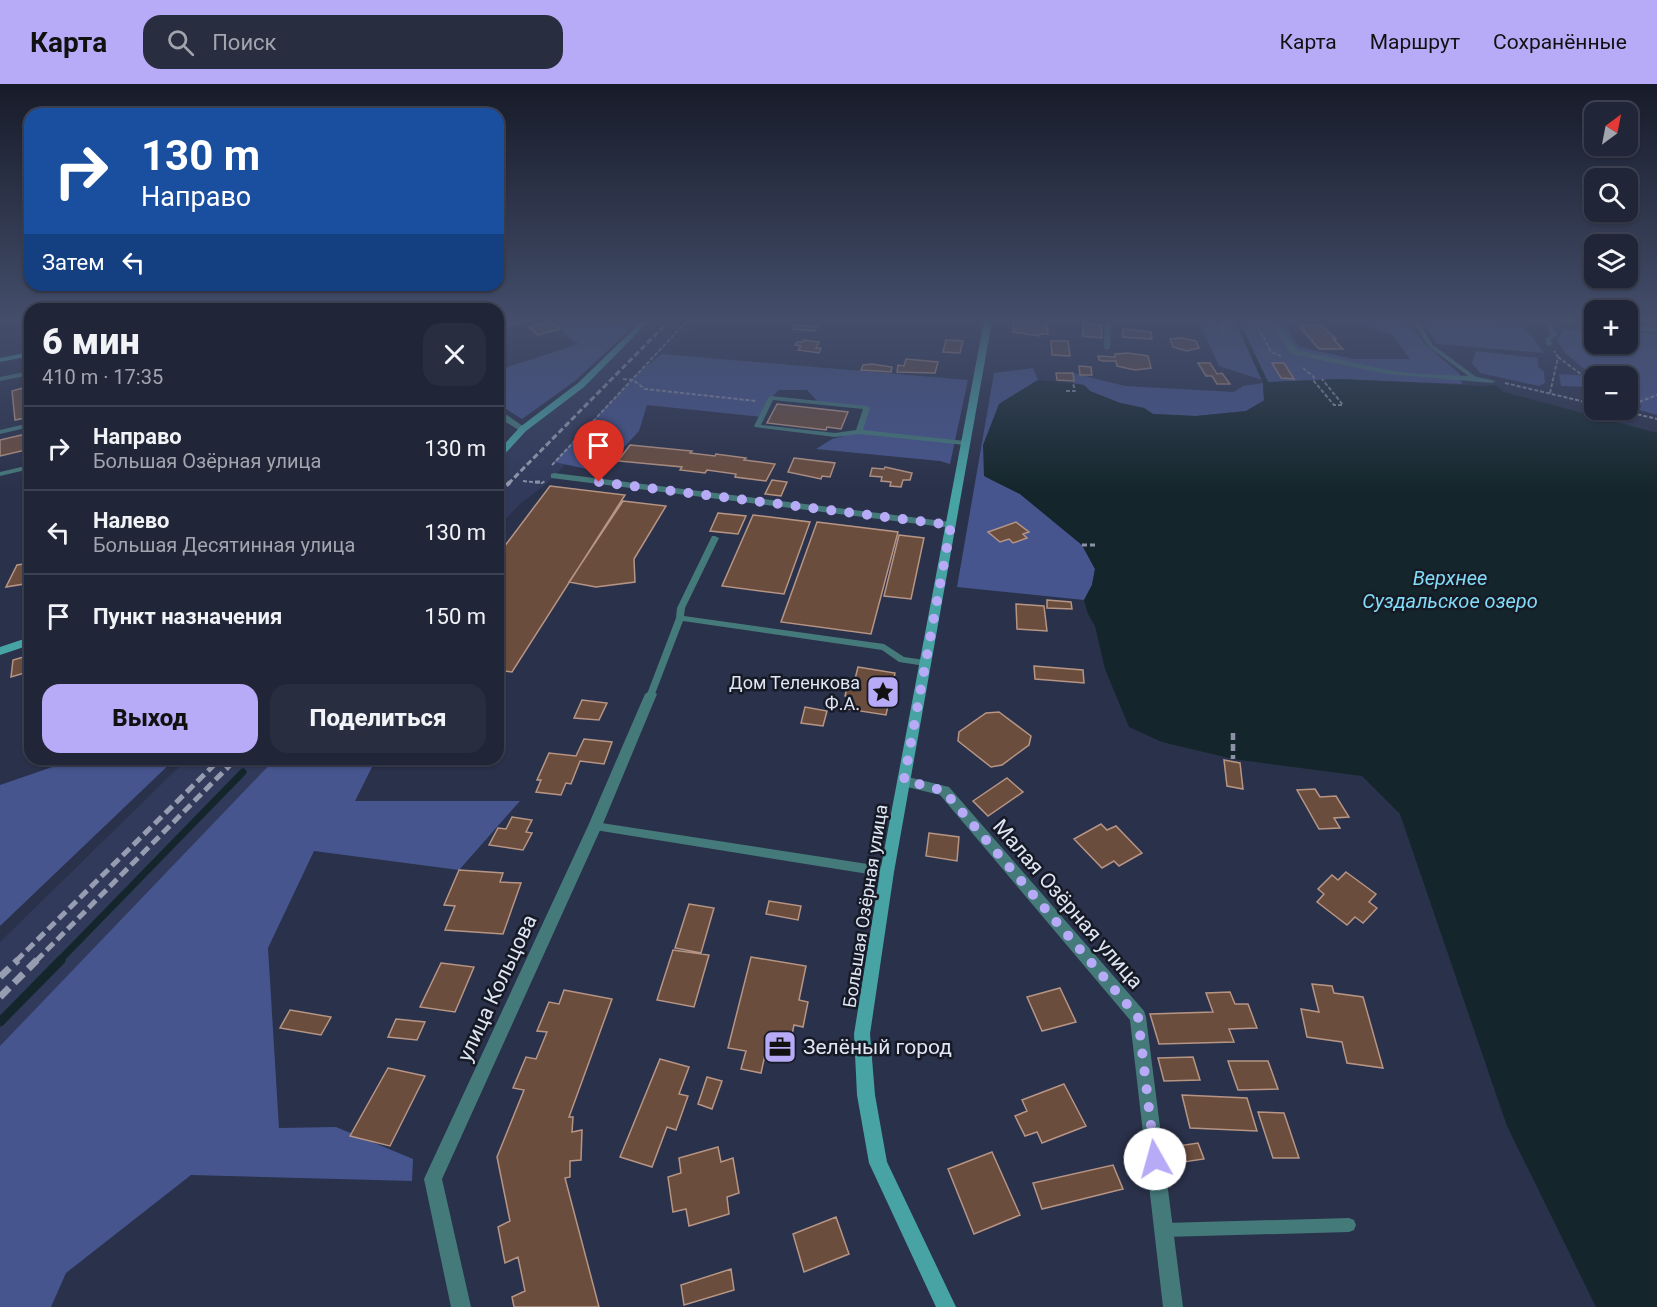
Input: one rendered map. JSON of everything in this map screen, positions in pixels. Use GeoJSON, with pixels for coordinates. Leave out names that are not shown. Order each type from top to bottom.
{"type":"FeatureCollection","features":[{"type":"Feature","properties":{"kind":"street"},"geometry":{"type":"LineString","coordinates":[[504,450],[523,429],[588,378]]}},
{"type":"Feature","properties":{"kind":"street","name":"Большая Озёрная улица"},"geometry":{"type":"LineString","coordinates":[[946,1307],[878,1163],[866,1095],[862,1034],[887,872],[977,378]]}},
{"type":"Feature","properties":{"kind":"street"},"geometry":{"type":"LineString","coordinates":[[1478,378],[1492,381]]}},
{"type":"Feature","properties":{"kind":"street"},"geometry":{"type":"LineString","coordinates":[[504,417],[523,429]]}},
{"type":"Feature","properties":{"kind":"street"},"geometry":{"type":"LineString","coordinates":[[554,476],[951,525]]}},
{"type":"Feature","properties":{"kind":"street"},"geometry":{"type":"LineString","coordinates":[[0,651],[24,643]]}},
{"type":"Feature","properties":{"kind":"street","name":"улица Кольцова"},"geometry":{"type":"LineString","coordinates":[[461,1307],[433,1179],[595,826],[651,694]]}},
{"type":"Feature","properties":{"kind":"street","name":"Малая Озёрная улица"},"geometry":{"type":"LineString","coordinates":[[904,780],[944,791],[1138,1017],[1173,1307]]}},
{"type":"Feature","properties":{"kind":"lane"},"geometry":{"type":"LineString","coordinates":[[859,432],[867,408],[771,398],[757,426],[835,435],[859,432],[965,443]]}},
{"type":"Feature","properties":{"kind":"lane"},"geometry":{"type":"LineString","coordinates":[[0,432],[24,426]]}},
{"type":"Feature","properties":{"kind":"lane"},"geometry":{"type":"LineString","coordinates":[[0,474],[24,468]]}},
{"type":"Feature","properties":{"kind":"lane"},"geometry":{"type":"LineString","coordinates":[[651,694],[680,618],[681,608],[715,538]]}},
{"type":"Feature","properties":{"kind":"lane"},"geometry":{"type":"LineString","coordinates":[[680,618],[884,647],[902,660],[925,663]]}},
{"type":"Feature","properties":{"kind":"lane"},"geometry":{"type":"LineString","coordinates":[[595,826],[887,872]]}},
{"type":"Feature","properties":{"kind":"lane"},"geometry":{"type":"LineString","coordinates":[[1164,1230],[1349,1226]]}},
{"type":"Feature","properties":{"kind":"path"},"geometry":{"type":"LineString","coordinates":[[1550,393],[1553,378]]}},
{"type":"Feature","properties":{"kind":"path"},"geometry":{"type":"LineString","coordinates":[[623,379],[633,380],[645,389],[769,403]]}},
{"type":"Feature","properties":{"kind":"path"},"geometry":{"type":"LineString","coordinates":[[1322,379],[1343,405],[1325,405]]}},
{"type":"Feature","properties":{"kind":"path"},"geometry":{"type":"LineString","coordinates":[[554,476],[548,469],[633,380]]}},
{"type":"Feature","properties":{"kind":"path"},"geometry":{"type":"LineString","coordinates":[[1313,380],[1334,405]]}},
{"type":"Feature","properties":{"kind":"path"},"geometry":{"type":"LineString","coordinates":[[1492,381],[1584,402]]}},
{"type":"Feature","properties":{"kind":"path"},"geometry":{"type":"LineString","coordinates":[[1066,391],[1075,391],[1073,383]]}},
{"type":"Feature","properties":{"kind":"path"},"geometry":{"type":"LineString","coordinates":[[1638,402],[1657,395]]}},
{"type":"Feature","properties":{"kind":"path"},"geometry":{"type":"LineString","coordinates":[[1638,414],[1657,419]]}},
{"type":"Feature","properties":{"kind":"path"},"geometry":{"type":"LineString","coordinates":[[523,481],[542,483]]}},
{"type":"Feature","properties":{"kind":"path"},"geometry":{"type":"LineString","coordinates":[[1082,545],[1098,545]]}},
{"type":"Feature","properties":{"kind":"path"},"geometry":{"type":"LineString","coordinates":[[1233,733],[1233,759]]}},
{"type":"Feature","properties":{"kind":"shaded area"},"geometry":{"type":"Polygon","coordinates":[[[504,378],[578,378],[575,381],[522,419],[504,408],[504,378]]]}},
{"type":"Feature","properties":{"kind":"shaded area"},"geometry":{"type":"Polygon","coordinates":[[[585,378],[646,378],[603,427],[546,484],[520,504],[504,521],[504,453],[585,378]]]}},
{"type":"Feature","properties":{"kind":"shaded area"},"geometry":{"type":"Polygon","coordinates":[[[633,378],[968,380],[950,464],[940,461],[816,449],[832,439],[859,432],[867,408],[818,402],[807,390],[779,390],[771,398],[762,417],[647,405],[639,431],[601,472],[554,462],[633,378]]]}},
{"type":"Feature","properties":{"kind":"shaded area"},"geometry":{"type":"Polygon","coordinates":[[[993,378],[1037,378],[1038,380],[999,404],[986,477],[1020,494],[1082,545],[1095,569],[1092,585],[1084,600],[957,587],[993,378]]]}},
{"type":"Feature","properties":{"kind":"shaded area"},"geometry":{"type":"Polygon","coordinates":[[[1073,378],[1093,378],[1125,386],[1234,392],[1243,386],[1263,383],[1264,400],[1246,411],[1196,416],[1153,414],[1144,408],[1120,403],[1090,391],[1084,385],[1073,383],[1073,378]]]}},
{"type":"Feature","properties":{"kind":"shaded area"},"geometry":{"type":"Polygon","coordinates":[[[1266,378],[1461,378],[1462,384],[1339,379],[1268,382],[1266,378]]]}},
{"type":"Feature","properties":{"kind":"shaded area"},"geometry":{"type":"Polygon","coordinates":[[[1503,378],[1545,378],[1545,383],[1539,386],[1503,378]]]}},
{"type":"Feature","properties":{"kind":"shaded area"},"geometry":{"type":"Polygon","coordinates":[[[1560,378],[1584,378],[1584,387],[1561,386],[1560,378]]]}},
{"type":"Feature","properties":{"kind":"shaded area"},"geometry":{"type":"Polygon","coordinates":[[[1638,378],[1657,378],[1657,415],[1639,410],[1641,406],[1638,403],[1638,378]]]}},
{"type":"Feature","properties":{"kind":"shaded area"},"geometry":{"type":"Polygon","coordinates":[[[58,765],[169,765],[0,926],[0,785],[58,765]]]}},
{"type":"Feature","properties":{"kind":"shaded area"},"geometry":{"type":"Polygon","coordinates":[[[181,765],[269,765],[0,1046],[0,942],[181,765]]]}},
{"type":"Feature","properties":{"kind":"shaded area"},"geometry":{"type":"Polygon","coordinates":[[[269,765],[373,765],[355,801],[520,801],[459,870],[314,851],[268,948],[279,1128],[336,1127],[413,1159],[412,1181],[191,1175],[66,1273],[51,1307],[0,1307],[0,1046],[269,765]]]}},
{"type":"Feature","properties":{"kind":"water","name":"Верхнее Суздальское озеро"},"geometry":{"type":"Polygon","coordinates":[[[1261,378],[1266,378],[1268,382],[1339,379],[1495,385],[1504,392],[1584,413],[1584,420],[1608,420],[1657,433],[1657,1307],[1596,1307],[1507,1126],[1400,814],[1362,776],[1233,759],[1162,742],[1129,727],[1105,669],[1095,626],[1084,600],[1092,585],[1095,569],[1082,545],[1020,494],[984,476],[983,445],[999,404],[1038,380],[1084,385],[1090,391],[1120,403],[1144,408],[1153,414],[1196,416],[1246,411],[1264,401],[1261,378]]]}},
{"type":"Feature","properties":{"kind":"building"},"geometry":{"type":"Polygon","coordinates":[[[1057,378],[1074,378],[1074,381],[1057,380],[1057,378]]]}},
{"type":"Feature","properties":{"kind":"building"},"geometry":{"type":"Polygon","coordinates":[[[1213,378],[1226,378],[1230,384],[1217,384],[1213,378]]]}},
{"type":"Feature","properties":{"kind":"building"},"geometry":{"type":"Polygon","coordinates":[[[24,388],[24,418],[15,420],[12,391],[24,388]]]}},
{"type":"Feature","properties":{"kind":"building"},"geometry":{"type":"Polygon","coordinates":[[[777,404],[848,412],[841,429],[827,427],[826,430],[767,423],[777,404]]]}},
{"type":"Feature","properties":{"kind":"building"},"geometry":{"type":"Polygon","coordinates":[[[24,434],[24,450],[0,456],[0,440],[24,434]]]}},
{"type":"Feature","properties":{"kind":"building"},"geometry":{"type":"Polygon","coordinates":[[[630,445],[692,451],[690,453],[715,456],[716,454],[775,464],[766,481],[707,470],[705,473],[680,470],[682,467],[618,461],[630,445]]]}},
{"type":"Feature","properties":{"kind":"building"},"geometry":{"type":"Polygon","coordinates":[[[794,458],[835,463],[830,477],[822,476],[821,479],[788,472],[794,458]]]}},
{"type":"Feature","properties":{"kind":"building"},"geometry":{"type":"Polygon","coordinates":[[[885,467],[912,473],[910,480],[903,480],[901,487],[890,486],[891,482],[881,481],[882,477],[870,476],[872,468],[884,469],[885,467]]]}},
{"type":"Feature","properties":{"kind":"building"},"geometry":{"type":"Polygon","coordinates":[[[772,480],[787,482],[781,496],[765,494],[772,480]]]}},
{"type":"Feature","properties":{"kind":"building"},"geometry":{"type":"Polygon","coordinates":[[[550,486],[625,495],[512,672],[504,671],[504,547],[550,486]]]}},
{"type":"Feature","properties":{"kind":"building"},"geometry":{"type":"Polygon","coordinates":[[[623,501],[666,506],[634,559],[635,582],[596,587],[569,582],[623,501]]]}},
{"type":"Feature","properties":{"kind":"building"},"geometry":{"type":"Polygon","coordinates":[[[718,513],[746,516],[738,534],[710,531],[718,513]]]}},
{"type":"Feature","properties":{"kind":"building"},"geometry":{"type":"Polygon","coordinates":[[[753,515],[810,522],[784,594],[722,586],[753,515]]]}},
{"type":"Feature","properties":{"kind":"building"},"geometry":{"type":"Polygon","coordinates":[[[817,522],[898,532],[871,634],[781,622],[817,522]]]}},
{"type":"Feature","properties":{"kind":"building"},"geometry":{"type":"Polygon","coordinates":[[[1016,522],[1029,532],[1023,534],[1027,538],[1013,543],[1009,539],[1000,542],[988,532],[1016,522]]]}},
{"type":"Feature","properties":{"kind":"building"},"geometry":{"type":"Polygon","coordinates":[[[899,535],[924,538],[911,599],[884,596],[899,535]]]}},
{"type":"Feature","properties":{"kind":"building"},"geometry":{"type":"Polygon","coordinates":[[[24,564],[24,584],[6,587],[17,565],[24,564]]]}},
{"type":"Feature","properties":{"kind":"building"},"geometry":{"type":"Polygon","coordinates":[[[1047,600],[1071,602],[1072,609],[1047,608],[1047,600]]]}},
{"type":"Feature","properties":{"kind":"building"},"geometry":{"type":"Polygon","coordinates":[[[1016,604],[1044,606],[1047,631],[1017,629],[1016,604]]]}},
{"type":"Feature","properties":{"kind":"building"},"geometry":{"type":"Polygon","coordinates":[[[24,657],[24,673],[11,677],[13,660],[24,657]]]}},
{"type":"Feature","properties":{"kind":"building"},"geometry":{"type":"Polygon","coordinates":[[[1034,666],[1083,670],[1084,683],[1035,679],[1034,666]]]}},
{"type":"Feature","properties":{"kind":"building"},"geometry":{"type":"Polygon","coordinates":[[[858,667],[895,673],[886,715],[847,709],[850,697],[845,696],[849,679],[855,679],[858,667]]]}},
{"type":"Feature","properties":{"kind":"building"},"geometry":{"type":"Polygon","coordinates":[[[582,700],[607,703],[599,720],[574,718],[582,700]]]}},
{"type":"Feature","properties":{"kind":"building"},"geometry":{"type":"Polygon","coordinates":[[[805,707],[827,711],[823,726],[801,723],[805,707]]]}},
{"type":"Feature","properties":{"kind":"building"},"geometry":{"type":"Polygon","coordinates":[[[999,712],[1031,736],[1029,745],[1002,765],[991,767],[958,741],[959,732],[986,713],[999,712]]]}},
{"type":"Feature","properties":{"kind":"building"},"geometry":{"type":"Polygon","coordinates":[[[584,739],[612,742],[604,764],[580,761],[571,784],[566,783],[561,795],[536,792],[541,780],[537,780],[549,753],[576,756],[584,739]]]}},
{"type":"Feature","properties":{"kind":"building"},"geometry":{"type":"Polygon","coordinates":[[[1224,760],[1240,763],[1243,789],[1227,786],[1224,760]]]}},
{"type":"Feature","properties":{"kind":"building"},"geometry":{"type":"Polygon","coordinates":[[[1007,778],[1023,792],[988,816],[973,801],[1007,778]]]}},
{"type":"Feature","properties":{"kind":"building"},"geometry":{"type":"Polygon","coordinates":[[[1315,789],[1320,797],[1336,796],[1349,817],[1334,818],[1340,828],[1319,829],[1297,790],[1315,789]]]}},
{"type":"Feature","properties":{"kind":"building"},"geometry":{"type":"Polygon","coordinates":[[[512,817],[532,820],[526,832],[532,833],[523,850],[489,845],[498,828],[506,829],[512,817]]]}},
{"type":"Feature","properties":{"kind":"building"},"geometry":{"type":"Polygon","coordinates":[[[1101,824],[1107,830],[1116,826],[1142,853],[1119,866],[1114,861],[1102,868],[1074,839],[1101,824]]]}},
{"type":"Feature","properties":{"kind":"building"},"geometry":{"type":"Polygon","coordinates":[[[929,833],[959,837],[957,861],[926,856],[929,833]]]}},
{"type":"Feature","properties":{"kind":"building"},"geometry":{"type":"Polygon","coordinates":[[[459,870],[503,873],[500,882],[521,883],[503,934],[445,930],[455,906],[444,905],[459,870]]]}},
{"type":"Feature","properties":{"kind":"building"},"geometry":{"type":"Polygon","coordinates":[[[1346,872],[1376,894],[1369,902],[1377,908],[1363,923],[1355,917],[1347,925],[1317,902],[1324,894],[1318,889],[1332,875],[1338,880],[1346,872]]]}},
{"type":"Feature","properties":{"kind":"building"},"geometry":{"type":"Polygon","coordinates":[[[769,901],[801,906],[798,920],[766,914],[769,901]]]}},
{"type":"Feature","properties":{"kind":"building"},"geometry":{"type":"Polygon","coordinates":[[[689,904],[714,908],[701,953],[675,948],[689,904]]]}},
{"type":"Feature","properties":{"kind":"building"},"geometry":{"type":"Polygon","coordinates":[[[673,950],[709,955],[694,1007],[657,1000],[673,950]]]}},
{"type":"Feature","properties":{"kind":"building"},"geometry":{"type":"Polygon","coordinates":[[[751,957],[806,966],[799,1000],[808,1002],[803,1027],[794,1025],[787,1059],[765,1055],[761,1073],[741,1069],[746,1051],[728,1048],[751,957]]]}},
{"type":"Feature","properties":{"kind":"building"},"geometry":{"type":"Polygon","coordinates":[[[441,963],[474,967],[455,1012],[420,1007],[441,963]]]}},
{"type":"Feature","properties":{"kind":"building"},"geometry":{"type":"Polygon","coordinates":[[[1312,984],[1332,986],[1334,993],[1363,997],[1383,1068],[1347,1063],[1342,1042],[1307,1037],[1301,1009],[1319,1012],[1312,984]]]}},
{"type":"Feature","properties":{"kind":"building"},"geometry":{"type":"Polygon","coordinates":[[[1060,988],[1076,1022],[1042,1031],[1027,997],[1060,988]]]}},
{"type":"Feature","properties":{"kind":"building"},"geometry":{"type":"Polygon","coordinates":[[[564,990],[612,999],[569,1117],[573,1117],[572,1132],[582,1130],[581,1160],[570,1161],[570,1177],[565,1178],[599,1307],[514,1307],[512,1297],[525,1291],[518,1257],[505,1263],[498,1227],[510,1221],[497,1157],[524,1090],[513,1088],[526,1057],[536,1059],[547,1032],[537,1031],[549,1002],[559,1004],[564,990]]]}},
{"type":"Feature","properties":{"kind":"building"},"geometry":{"type":"Polygon","coordinates":[[[1230,992],[1235,1004],[1248,1004],[1257,1028],[1229,1029],[1234,1042],[1159,1044],[1150,1014],[1213,1012],[1206,993],[1230,992]]]}},
{"type":"Feature","properties":{"kind":"building"},"geometry":{"type":"Polygon","coordinates":[[[290,1010],[331,1017],[321,1035],[280,1028],[290,1010]]]}},
{"type":"Feature","properties":{"kind":"building"},"geometry":{"type":"Polygon","coordinates":[[[396,1019],[425,1022],[417,1040],[388,1037],[396,1019]]]}},
{"type":"Feature","properties":{"kind":"building"},"geometry":{"type":"Polygon","coordinates":[[[1193,1057],[1200,1080],[1164,1081],[1158,1058],[1193,1057]]]}},
{"type":"Feature","properties":{"kind":"building"},"geometry":{"type":"Polygon","coordinates":[[[660,1059],[689,1067],[679,1094],[688,1096],[676,1130],[667,1127],[652,1167],[620,1157],[660,1059]]]}},
{"type":"Feature","properties":{"kind":"building"},"geometry":{"type":"Polygon","coordinates":[[[1228,1061],[1268,1061],[1278,1089],[1238,1090],[1228,1061]]]}},
{"type":"Feature","properties":{"kind":"building"},"geometry":{"type":"Polygon","coordinates":[[[388,1068],[425,1076],[390,1146],[350,1136],[388,1068]]]}},
{"type":"Feature","properties":{"kind":"building"},"geometry":{"type":"Polygon","coordinates":[[[707,1077],[722,1081],[712,1109],[698,1104],[707,1077]]]}},
{"type":"Feature","properties":{"kind":"building"},"geometry":{"type":"Polygon","coordinates":[[[1064,1084],[1086,1126],[1042,1143],[1037,1132],[1025,1136],[1015,1116],[1027,1111],[1022,1100],[1064,1084]]]}},
{"type":"Feature","properties":{"kind":"building"},"geometry":{"type":"Polygon","coordinates":[[[1182,1095],[1247,1098],[1257,1131],[1190,1128],[1182,1095]]]}},
{"type":"Feature","properties":{"kind":"building"},"geometry":{"type":"Polygon","coordinates":[[[1258,1112],[1284,1113],[1299,1158],[1273,1158],[1258,1112]]]}},
{"type":"Feature","properties":{"kind":"building"},"geometry":{"type":"Polygon","coordinates":[[[1198,1143],[1204,1159],[1177,1163],[1171,1147],[1198,1143]]]}},
{"type":"Feature","properties":{"kind":"building"},"geometry":{"type":"Polygon","coordinates":[[[718,1147],[721,1162],[733,1158],[739,1193],[727,1197],[729,1214],[689,1226],[686,1209],[673,1212],[668,1177],[681,1173],[679,1158],[718,1147]]]}},
{"type":"Feature","properties":{"kind":"building"},"geometry":{"type":"Polygon","coordinates":[[[992,1152],[1020,1215],[974,1234],[948,1169],[992,1152]]]}},
{"type":"Feature","properties":{"kind":"building"},"geometry":{"type":"Polygon","coordinates":[[[1113,1165],[1123,1189],[1042,1209],[1033,1183],[1113,1165]]]}},
{"type":"Feature","properties":{"kind":"building"},"geometry":{"type":"Polygon","coordinates":[[[836,1217],[849,1254],[804,1272],[793,1234],[836,1217]]]}},
{"type":"Feature","properties":{"kind":"building"},"geometry":{"type":"Polygon","coordinates":[[[731,1269],[734,1290],[684,1305],[681,1285],[731,1269]]]}},
{"type":"Feature","properties":{"kind":"waterway"},"geometry":{"type":"LineString","coordinates":[[59,961],[243,772]]}},
{"type":"Feature","properties":{"kind":"waterway"},"geometry":{"type":"LineString","coordinates":[[0,1022],[61,960]]}},
{"type":"Feature","properties":{"kind":"railway"},"geometry":{"type":"LineString","coordinates":[[508,484],[613,378]]}},
{"type":"Feature","properties":{"kind":"railway"},"geometry":{"type":"LineString","coordinates":[[504,488],[508,484]]}},
{"type":"Feature","properties":{"kind":"railway"},"geometry":{"type":"LineString","coordinates":[[16,961],[214,765]]}},
{"type":"Feature","properties":{"kind":"railway"},"geometry":{"type":"LineString","coordinates":[[36,961],[230,765]]}},
{"type":"Feature","properties":{"kind":"railway"},"geometry":{"type":"LineString","coordinates":[[0,977],[18,960]]}},
{"type":"Feature","properties":{"kind":"railway"},"geometry":{"type":"LineString","coordinates":[[0,997],[36,961]]}},
{"type":"Feature","properties":{"kind":"place","name":"Дом Теленкова Ф.А."},"geometry":{"type":"Point","coordinates":[883,692]}},
{"type":"Feature","properties":{"kind":"place","name":"Зелёный город"},"geometry":{"type":"Point","coordinates":[780,1047]}},
{"type":"Feature","properties":{"kind":"route"},"geometry":{"type":"LineString","coordinates":[[599,482],[951,525],[904,780],[944,791],[1138,1017],[1155,1159]]}}]}
